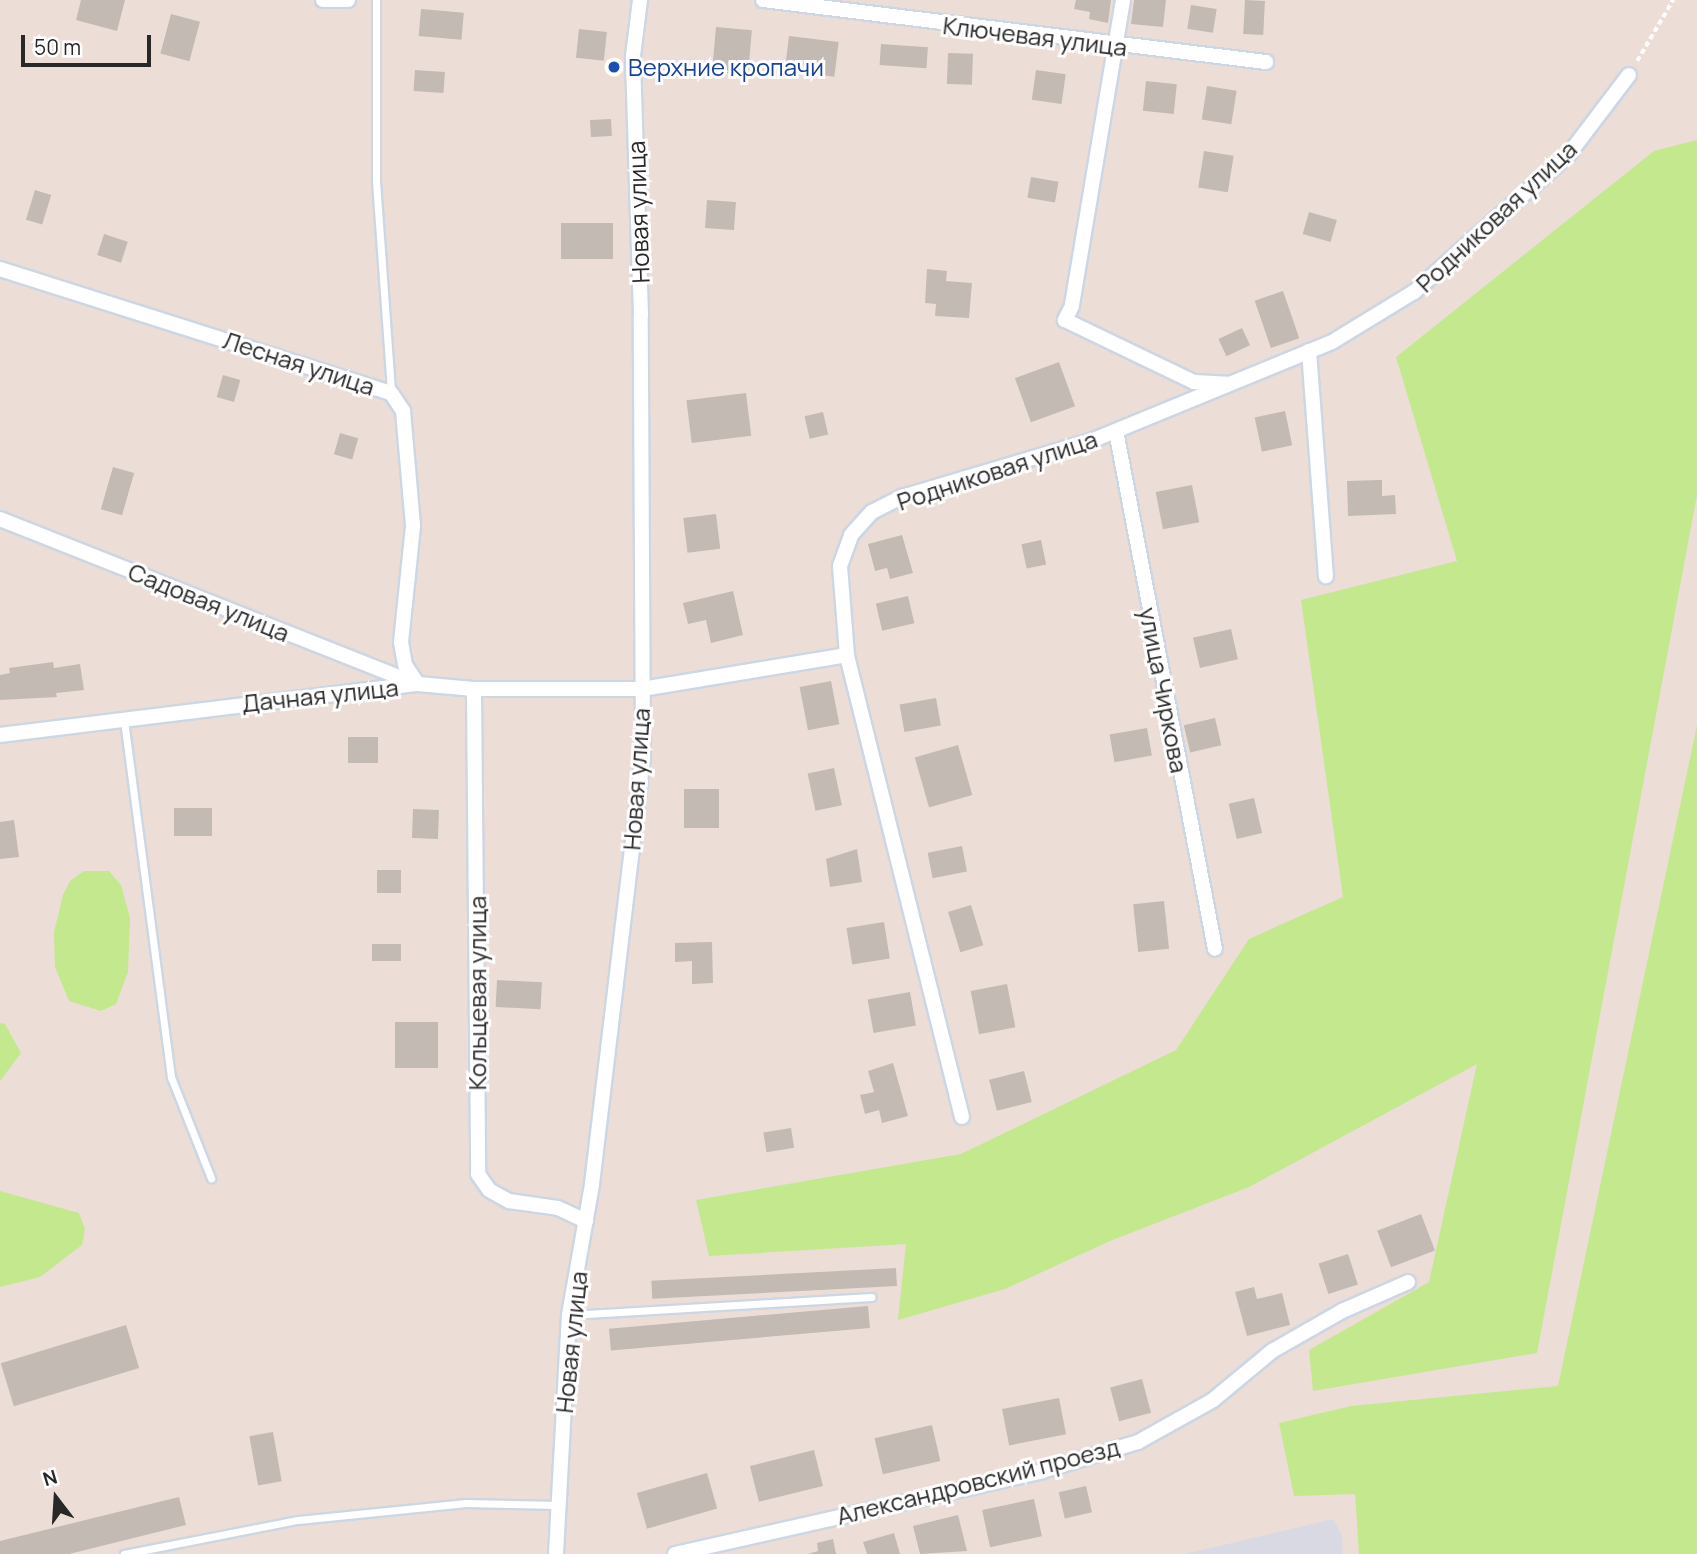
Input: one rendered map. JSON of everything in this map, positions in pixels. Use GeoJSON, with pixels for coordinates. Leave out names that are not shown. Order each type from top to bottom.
{"type":"FeatureCollection","features":[{"type":"Feature","properties":{"kind":"street","name":"Новая улица"},"geometry":{"type":"LineString","coordinates":[[556,1554],[556,1505],[569,1315],[586,1221],[643,758],[641,315],[633,56],[640,0]]}},
{"type":"Feature","properties":{"kind":"street","name":"Ключевая улица"},"geometry":{"type":"LineString","coordinates":[[763,0],[1117,47],[1266,62]]}},
{"type":"Feature","properties":{"kind":"street"},"geometry":{"type":"LineString","coordinates":[[1123,0],[1072,306],[1065,320],[1194,382],[1232,384]]}},
{"type":"Feature","properties":{"kind":"street","name":"Родниковая улица"},"geometry":{"type":"LineString","coordinates":[[962,1117],[847,655],[840,566],[851,535],[872,512],[902,497],[1116,431],[1309,351],[1414,292],[1569,154],[1629,75]]}},
{"type":"Feature","properties":{"kind":"street","name":"Лесная улица"},"geometry":{"type":"LineString","coordinates":[[0,269],[391,393],[403,411],[413,526],[401,642],[405,665],[418,684]]}},
{"type":"Feature","properties":{"kind":"street"},"geometry":{"type":"LineString","coordinates":[[1309,351],[1326,576]]}},
{"type":"Feature","properties":{"kind":"street","name":"улица Чиркова"},"geometry":{"type":"LineString","coordinates":[[1116,431],[1215,949]]}},
{"type":"Feature","properties":{"kind":"street","name":"Садовая улица"},"geometry":{"type":"LineString","coordinates":[[0,519],[418,684]]}},
{"type":"Feature","properties":{"kind":"street","name":"Дачная улица"},"geometry":{"type":"LineString","coordinates":[[0,735],[418,684],[474,689],[642,689],[847,655]]}},
{"type":"Feature","properties":{"kind":"street","name":"Кольцевая улица"},"geometry":{"type":"LineString","coordinates":[[474,689],[478,1174],[489,1190],[509,1201],[558,1208],[586,1221]]}},
{"type":"Feature","properties":{"kind":"street","name":"Александровский проезд"},"geometry":{"type":"LineString","coordinates":[[675,1554],[1042,1471],[1138,1442],[1213,1400],[1272,1351],[1342,1311],[1408,1282]]}},
{"type":"Feature","properties":{"kind":"lane"},"geometry":{"type":"LineString","coordinates":[[376,0],[376,181],[391,393]]}},
{"type":"Feature","properties":{"kind":"lane"},"geometry":{"type":"LineString","coordinates":[[124,719],[171,1077],[211,1178]]}},
{"type":"Feature","properties":{"kind":"lane"},"geometry":{"type":"LineString","coordinates":[[569,1315],[871,1297]]}},
{"type":"Feature","properties":{"kind":"lane"},"geometry":{"type":"LineString","coordinates":[[124,1554],[298,1520],[466,1503],[556,1505]]}},
{"type":"Feature","properties":{"kind":"path"},"geometry":{"type":"LineString","coordinates":[[1629,75],[1673,0]]}},
{"type":"Feature","properties":{"kind":"shaded area"},"geometry":{"type":"Polygon","coordinates":[[[1333,1519],[1342,1535],[1343,1554],[1185,1554],[1333,1519]]]}},
{"type":"Feature","properties":{"kind":"green space"},"geometry":{"type":"Polygon","coordinates":[[[1697,140],[1697,495],[1537,1353],[1313,1391],[1309,1350],[1429,1282],[1477,1064],[1249,1187],[1110,1241],[1005,1289],[898,1320],[906,1244],[709,1256],[696,1200],[961,1154],[1176,1050],[1249,939],[1343,897],[1301,600],[1457,561],[1396,357],[1654,151],[1697,140]]]}},
{"type":"Feature","properties":{"kind":"green space"},"geometry":{"type":"Polygon","coordinates":[[[1697,725],[1697,1554],[1359,1554],[1355,1494],[1294,1496],[1279,1423],[1351,1406],[1558,1386],[1697,725]]]}},
{"type":"Feature","properties":{"kind":"green space"},"geometry":{"type":"Polygon","coordinates":[[[84,871],[109,871],[121,885],[130,918],[128,972],[116,1004],[101,1011],[69,1001],[55,967],[54,932],[63,895],[70,881],[84,871]]]}},
{"type":"Feature","properties":{"kind":"green space"},"geometry":{"type":"Polygon","coordinates":[[[0,1023],[5,1024],[21,1053],[0,1081],[0,1023]]]}},
{"type":"Feature","properties":{"kind":"green space"},"geometry":{"type":"Polygon","coordinates":[[[0,1191],[79,1213],[85,1229],[82,1245],[40,1277],[0,1287],[0,1191]]]}},
{"type":"Feature","properties":{"kind":"building"},"geometry":{"type":"Polygon","coordinates":[[[81,0],[125,0],[117,31],[76,20],[81,0]]]}},
{"type":"Feature","properties":{"kind":"building"},"geometry":{"type":"Polygon","coordinates":[[[1076,0],[1111,0],[1108,23],[1089,19],[1090,12],[1074,9],[1076,0]]]}},
{"type":"Feature","properties":{"kind":"building"},"geometry":{"type":"Polygon","coordinates":[[[1134,0],[1166,0],[1163,27],[1131,24],[1134,0]]]}},
{"type":"Feature","properties":{"kind":"building"},"geometry":{"type":"Polygon","coordinates":[[[1245,0],[1265,1],[1263,35],[1243,34],[1245,0]]]}},
{"type":"Feature","properties":{"kind":"building"},"geometry":{"type":"Polygon","coordinates":[[[1191,5],[1217,9],[1213,33],[1187,29],[1191,5]]]}},
{"type":"Feature","properties":{"kind":"building"},"geometry":{"type":"Polygon","coordinates":[[[421,9],[464,13],[461,40],[419,36],[421,9]]]}},
{"type":"Feature","properties":{"kind":"building"},"geometry":{"type":"Polygon","coordinates":[[[171,14],[200,22],[189,61],[160,54],[171,14]]]}},
{"type":"Feature","properties":{"kind":"building"},"geometry":{"type":"Polygon","coordinates":[[[716,27],[752,30],[748,75],[712,72],[716,27]]]}},
{"type":"Feature","properties":{"kind":"building"},"geometry":{"type":"Polygon","coordinates":[[[579,29],[607,32],[604,61],[576,58],[579,29]]]}},
{"type":"Feature","properties":{"kind":"building"},"geometry":{"type":"Polygon","coordinates":[[[789,36],[839,42],[834,77],[785,71],[789,36]]]}},
{"type":"Feature","properties":{"kind":"building"},"geometry":{"type":"Polygon","coordinates":[[[881,44],[928,47],[926,68],[880,65],[881,44]]]}},
{"type":"Feature","properties":{"kind":"building"},"geometry":{"type":"Polygon","coordinates":[[[948,53],[973,54],[972,85],[947,84],[948,53]]]}},
{"type":"Feature","properties":{"kind":"building"},"geometry":{"type":"Polygon","coordinates":[[[415,70],[445,72],[443,93],[414,91],[415,70]]]}},
{"type":"Feature","properties":{"kind":"building"},"geometry":{"type":"Polygon","coordinates":[[[1036,70],[1066,74],[1062,104],[1032,100],[1036,70]]]}},
{"type":"Feature","properties":{"kind":"building"},"geometry":{"type":"Polygon","coordinates":[[[1146,81],[1177,84],[1174,114],[1143,111],[1146,81]]]}},
{"type":"Feature","properties":{"kind":"building"},"geometry":{"type":"Polygon","coordinates":[[[1207,86],[1237,91],[1231,124],[1202,120],[1207,86]]]}},
{"type":"Feature","properties":{"kind":"building"},"geometry":{"type":"Polygon","coordinates":[[[611,119],[612,136],[591,137],[590,120],[611,119]]]}},
{"type":"Feature","properties":{"kind":"building"},"geometry":{"type":"Polygon","coordinates":[[[1204,151],[1234,156],[1228,192],[1198,188],[1204,151]]]}},
{"type":"Feature","properties":{"kind":"building"},"geometry":{"type":"Polygon","coordinates":[[[1031,177],[1059,182],[1055,203],[1027,198],[1031,177]]]}},
{"type":"Feature","properties":{"kind":"building"},"geometry":{"type":"Polygon","coordinates":[[[35,190],[51,195],[42,225],[26,220],[35,190]]]}},
{"type":"Feature","properties":{"kind":"building"},"geometry":{"type":"Polygon","coordinates":[[[707,200],[736,202],[734,230],[705,228],[707,200]]]}},
{"type":"Feature","properties":{"kind":"building"},"geometry":{"type":"Polygon","coordinates":[[[1309,212],[1337,220],[1331,242],[1303,234],[1309,212]]]}},
{"type":"Feature","properties":{"kind":"building"},"geometry":{"type":"Polygon","coordinates":[[[561,223],[613,223],[613,259],[561,259],[561,223]]]}},
{"type":"Feature","properties":{"kind":"building"},"geometry":{"type":"Polygon","coordinates":[[[104,234],[128,242],[121,263],[97,255],[104,234]]]}},
{"type":"Feature","properties":{"kind":"building"},"geometry":{"type":"Polygon","coordinates":[[[927,269],[947,271],[946,281],[972,283],[969,318],[935,316],[936,304],[925,303],[927,269]]]}},
{"type":"Feature","properties":{"kind":"building"},"geometry":{"type":"Polygon","coordinates":[[[1283,291],[1299,338],[1271,348],[1255,301],[1283,291]]]}},
{"type":"Feature","properties":{"kind":"building"},"geometry":{"type":"Polygon","coordinates":[[[1242,328],[1250,345],[1226,356],[1218,339],[1242,328]]]}},
{"type":"Feature","properties":{"kind":"building"},"geometry":{"type":"Polygon","coordinates":[[[1059,362],[1075,406],[1031,422],[1015,378],[1059,362]]]}},
{"type":"Feature","properties":{"kind":"building"},"geometry":{"type":"Polygon","coordinates":[[[223,375],[240,380],[234,402],[217,397],[223,375]]]}},
{"type":"Feature","properties":{"kind":"building"},"geometry":{"type":"Polygon","coordinates":[[[746,393],[751,436],[692,443],[686,400],[746,393]]]}},
{"type":"Feature","properties":{"kind":"building"},"geometry":{"type":"Polygon","coordinates":[[[1285,411],[1292,445],[1262,452],[1255,417],[1285,411]]]}},
{"type":"Feature","properties":{"kind":"building"},"geometry":{"type":"Polygon","coordinates":[[[823,412],[828,434],[810,439],[804,416],[823,412]]]}},
{"type":"Feature","properties":{"kind":"building"},"geometry":{"type":"Polygon","coordinates":[[[340,433],[358,438],[352,459],[334,454],[340,433]]]}},
{"type":"Feature","properties":{"kind":"building"},"geometry":{"type":"Polygon","coordinates":[[[113,467],[134,473],[122,515],[101,509],[113,467]]]}},
{"type":"Feature","properties":{"kind":"building"},"geometry":{"type":"Polygon","coordinates":[[[1382,480],[1382,496],[1395,495],[1396,514],[1348,516],[1347,481],[1382,480]]]}},
{"type":"Feature","properties":{"kind":"building"},"geometry":{"type":"Polygon","coordinates":[[[1192,485],[1199,522],[1163,529],[1156,492],[1192,485]]]}},
{"type":"Feature","properties":{"kind":"building"},"geometry":{"type":"Polygon","coordinates":[[[716,514],[720,549],[688,553],[683,518],[716,514]]]}},
{"type":"Feature","properties":{"kind":"building"},"geometry":{"type":"Polygon","coordinates":[[[902,535],[913,573],[890,579],[887,568],[875,571],[868,544],[902,535]]]}},
{"type":"Feature","properties":{"kind":"building"},"geometry":{"type":"Polygon","coordinates":[[[1041,540],[1046,564],[1027,569],[1021,544],[1041,540]]]}},
{"type":"Feature","properties":{"kind":"building"},"geometry":{"type":"Polygon","coordinates":[[[733,591],[743,635],[711,643],[706,620],[688,624],[683,603],[733,591]]]}},
{"type":"Feature","properties":{"kind":"building"},"geometry":{"type":"Polygon","coordinates":[[[908,596],[914,623],[882,631],[876,603],[908,596]]]}},
{"type":"Feature","properties":{"kind":"building"},"geometry":{"type":"Polygon","coordinates":[[[1231,629],[1238,659],[1200,668],[1193,638],[1231,629]]]}},
{"type":"Feature","properties":{"kind":"building"},"geometry":{"type":"Polygon","coordinates":[[[53,662],[54,668],[80,664],[84,690],[56,693],[57,697],[0,700],[0,675],[10,673],[9,668],[53,662]]]}},
{"type":"Feature","properties":{"kind":"building"},"geometry":{"type":"Polygon","coordinates":[[[831,681],[839,724],[808,730],[800,687],[831,681]]]}},
{"type":"Feature","properties":{"kind":"building"},"geometry":{"type":"Polygon","coordinates":[[[936,698],[941,726],[904,732],[900,704],[936,698]]]}},
{"type":"Feature","properties":{"kind":"building"},"geometry":{"type":"Polygon","coordinates":[[[1215,718],[1221,745],[1190,752],[1184,725],[1215,718]]]}},
{"type":"Feature","properties":{"kind":"building"},"geometry":{"type":"Polygon","coordinates":[[[1147,728],[1152,756],[1114,762],[1110,735],[1147,728]]]}},
{"type":"Feature","properties":{"kind":"building"},"geometry":{"type":"Polygon","coordinates":[[[348,737],[378,737],[378,763],[348,763],[348,737]]]}},
{"type":"Feature","properties":{"kind":"building"},"geometry":{"type":"Polygon","coordinates":[[[958,745],[972,795],[929,807],[915,757],[958,745]]]}},
{"type":"Feature","properties":{"kind":"building"},"geometry":{"type":"Polygon","coordinates":[[[834,768],[842,805],[815,811],[808,774],[834,768]]]}},
{"type":"Feature","properties":{"kind":"building"},"geometry":{"type":"Polygon","coordinates":[[[684,789],[719,789],[719,828],[684,828],[684,789]]]}},
{"type":"Feature","properties":{"kind":"building"},"geometry":{"type":"Polygon","coordinates":[[[1254,798],[1262,833],[1237,839],[1229,804],[1254,798]]]}},
{"type":"Feature","properties":{"kind":"building"},"geometry":{"type":"Polygon","coordinates":[[[174,808],[212,808],[212,836],[174,836],[174,808]]]}},
{"type":"Feature","properties":{"kind":"building"},"geometry":{"type":"Polygon","coordinates":[[[413,809],[439,810],[438,839],[412,838],[413,809]]]}},
{"type":"Feature","properties":{"kind":"building"},"geometry":{"type":"Polygon","coordinates":[[[14,820],[19,857],[0,859],[0,822],[14,820]]]}},
{"type":"Feature","properties":{"kind":"building"},"geometry":{"type":"Polygon","coordinates":[[[962,846],[967,872],[933,878],[928,853],[962,846]]]}},
{"type":"Feature","properties":{"kind":"building"},"geometry":{"type":"Polygon","coordinates":[[[857,849],[862,882],[830,887],[826,859],[857,849]]]}},
{"type":"Feature","properties":{"kind":"building"},"geometry":{"type":"Polygon","coordinates":[[[377,870],[401,870],[401,893],[377,893],[377,870]]]}},
{"type":"Feature","properties":{"kind":"building"},"geometry":{"type":"Polygon","coordinates":[[[1164,901],[1169,949],[1138,952],[1133,904],[1164,901]]]}},
{"type":"Feature","properties":{"kind":"building"},"geometry":{"type":"Polygon","coordinates":[[[971,905],[983,945],[960,952],[948,912],[971,905]]]}},
{"type":"Feature","properties":{"kind":"building"},"geometry":{"type":"Polygon","coordinates":[[[884,922],[890,959],[852,964],[846,928],[884,922]]]}},
{"type":"Feature","properties":{"kind":"building"},"geometry":{"type":"Polygon","coordinates":[[[712,942],[713,983],[692,984],[692,961],[675,962],[675,943],[712,942]]]}},
{"type":"Feature","properties":{"kind":"building"},"geometry":{"type":"Polygon","coordinates":[[[372,944],[401,944],[401,961],[372,961],[372,944]]]}},
{"type":"Feature","properties":{"kind":"building"},"geometry":{"type":"Polygon","coordinates":[[[497,980],[542,982],[541,1009],[496,1007],[497,980]]]}},
{"type":"Feature","properties":{"kind":"building"},"geometry":{"type":"Polygon","coordinates":[[[1007,984],[1015,1027],[979,1034],[971,991],[1007,984]]]}},
{"type":"Feature","properties":{"kind":"building"},"geometry":{"type":"Polygon","coordinates":[[[910,992],[916,1025],[874,1033],[868,999],[910,992]]]}},
{"type":"Feature","properties":{"kind":"building"},"geometry":{"type":"Polygon","coordinates":[[[395,1022],[438,1022],[438,1068],[395,1068],[395,1022]]]}},
{"type":"Feature","properties":{"kind":"building"},"geometry":{"type":"Polygon","coordinates":[[[893,1063],[908,1116],[882,1123],[879,1110],[865,1114],[860,1095],[874,1092],[868,1071],[893,1063]]]}},
{"type":"Feature","properties":{"kind":"building"},"geometry":{"type":"Polygon","coordinates":[[[1024,1071],[1032,1102],[997,1111],[989,1080],[1024,1071]]]}},
{"type":"Feature","properties":{"kind":"building"},"geometry":{"type":"Polygon","coordinates":[[[791,1128],[794,1148],[766,1152],[763,1132],[791,1128]]]}},
{"type":"Feature","properties":{"kind":"building"},"geometry":{"type":"Polygon","coordinates":[[[1421,1214],[1435,1250],[1391,1267],[1377,1231],[1421,1214]]]}},
{"type":"Feature","properties":{"kind":"building"},"geometry":{"type":"Polygon","coordinates":[[[1348,1254],[1358,1284],[1328,1294],[1319,1264],[1348,1254]]]}},
{"type":"Feature","properties":{"kind":"building"},"geometry":{"type":"Polygon","coordinates":[[[896,1268],[897,1286],[652,1299],[651,1281],[896,1268]]]}},
{"type":"Feature","properties":{"kind":"building"},"geometry":{"type":"Polygon","coordinates":[[[1254,1287],[1257,1299],[1282,1293],[1290,1325],[1247,1336],[1235,1292],[1254,1287]]]}},
{"type":"Feature","properties":{"kind":"building"},"geometry":{"type":"Polygon","coordinates":[[[868,1306],[870,1328],[611,1351],[609,1329],[868,1306]]]}},
{"type":"Feature","properties":{"kind":"building"},"geometry":{"type":"Polygon","coordinates":[[[126,1325],[139,1368],[14,1406],[1,1363],[126,1325]]]}},
{"type":"Feature","properties":{"kind":"building"},"geometry":{"type":"Polygon","coordinates":[[[1142,1379],[1151,1413],[1119,1421],[1110,1388],[1142,1379]]]}},
{"type":"Feature","properties":{"kind":"building"},"geometry":{"type":"Polygon","coordinates":[[[1059,1398],[1066,1434],[1009,1445],[1002,1409],[1059,1398]]]}},
{"type":"Feature","properties":{"kind":"building"},"geometry":{"type":"Polygon","coordinates":[[[932,1425],[940,1461],[883,1474],[875,1438],[932,1425]]]}},
{"type":"Feature","properties":{"kind":"building"},"geometry":{"type":"Polygon","coordinates":[[[273,1432],[282,1481],[258,1485],[249,1436],[273,1432]]]}},
{"type":"Feature","properties":{"kind":"building"},"geometry":{"type":"Polygon","coordinates":[[[814,1450],[823,1486],[759,1502],[750,1466],[814,1450]]]}},
{"type":"Feature","properties":{"kind":"building"},"geometry":{"type":"Polygon","coordinates":[[[707,1473],[717,1509],[647,1529],[637,1493],[707,1473]]]}},
{"type":"Feature","properties":{"kind":"building"},"geometry":{"type":"Polygon","coordinates":[[[1086,1486],[1092,1512],[1065,1519],[1059,1492],[1086,1486]]]}},
{"type":"Feature","properties":{"kind":"building"},"geometry":{"type":"Polygon","coordinates":[[[179,1497],[186,1525],[69,1554],[0,1554],[0,1541],[179,1497]]]}},
{"type":"Feature","properties":{"kind":"building"},"geometry":{"type":"Polygon","coordinates":[[[1034,1499],[1042,1536],[990,1547],[982,1510],[1034,1499]]]}},
{"type":"Feature","properties":{"kind":"building"},"geometry":{"type":"Polygon","coordinates":[[[958,1515],[967,1551],[920,1554],[913,1526],[958,1515]]]}},
{"type":"Feature","properties":{"kind":"building"},"geometry":{"type":"Polygon","coordinates":[[[894,1533],[900,1554],[867,1554],[863,1542],[894,1533]]]}},
{"type":"Feature","properties":{"kind":"building"},"geometry":{"type":"Polygon","coordinates":[[[833,1539],[836,1554],[808,1554],[818,1551],[817,1543],[833,1539]]]}},
{"type":"Feature","properties":{"kind":"place","name":"Верхние кропачи"},"geometry":{"type":"Point","coordinates":[614,67]}}]}
